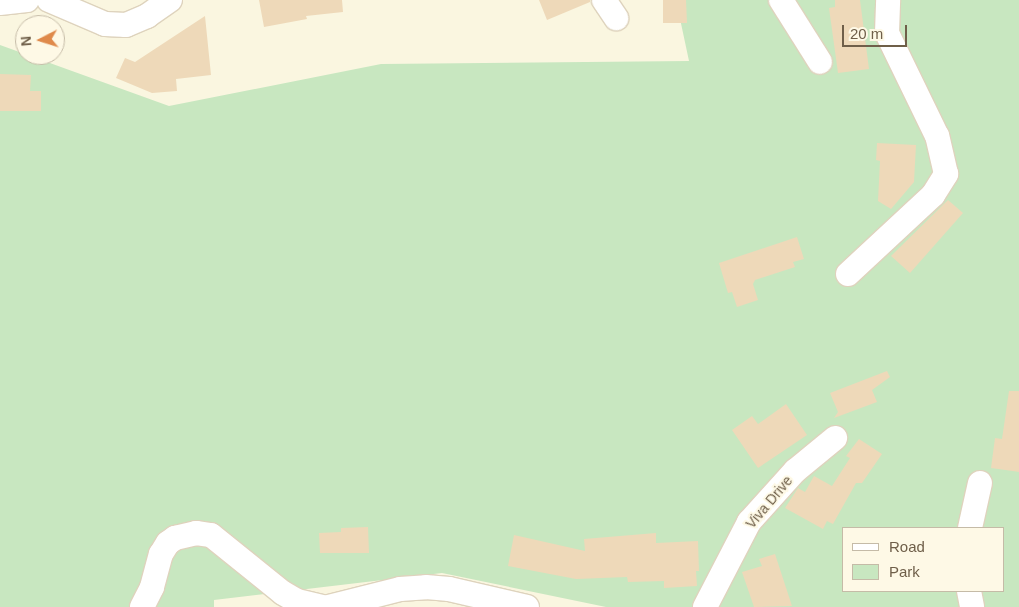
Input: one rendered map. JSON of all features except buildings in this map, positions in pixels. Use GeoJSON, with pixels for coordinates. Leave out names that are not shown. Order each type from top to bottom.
{"type":"FeatureCollection","features":[{"type":"Feature","properties":{"kind":"street"},"geometry":{"type":"LineString","coordinates":[[0,3],[27,0]]}},
{"type":"Feature","properties":{"kind":"street"},"geometry":{"type":"LineString","coordinates":[[49,0],[105,24],[126,25],[147,16],[170,0]]}},
{"type":"Feature","properties":{"kind":"street"},"geometry":{"type":"LineString","coordinates":[[781,0],[820,62]]}},
{"type":"Feature","properties":{"kind":"street"},"geometry":{"type":"LineString","coordinates":[[848,274],[934,195],[946,174],[937,136],[886,33],[888,0]]}},
{"type":"Feature","properties":{"kind":"street","name":"Viva Drive"},"geometry":{"type":"LineString","coordinates":[[705,607],[749,522],[796,471],[836,438]]}},
{"type":"Feature","properties":{"kind":"street"},"geometry":{"type":"LineString","coordinates":[[970,527],[980,483]]}},
{"type":"Feature","properties":{"kind":"street"},"geometry":{"type":"LineString","coordinates":[[142,607],[152,587],[155,569],[161,554],[168,543],[175,538],[196,533],[211,535],[283,593],[297,601],[323,607]]}},
{"type":"Feature","properties":{"kind":"street"},"geometry":{"type":"LineString","coordinates":[[329,607],[400,589],[426,587],[449,589],[527,607]]}},
{"type":"Feature","properties":{"kind":"street"},"geometry":{"type":"LineString","coordinates":[[969,592],[972,607]]}},
{"type":"Feature","properties":{"kind":"green space"},"geometry":{"type":"Polygon","coordinates":[[[676,0],[1019,0],[1019,607],[606,607],[442,573],[214,600],[214,607],[0,607],[0,45],[15,50],[15,65],[55,65],[169,106],[381,64],[689,61],[676,0]]]}}]}
